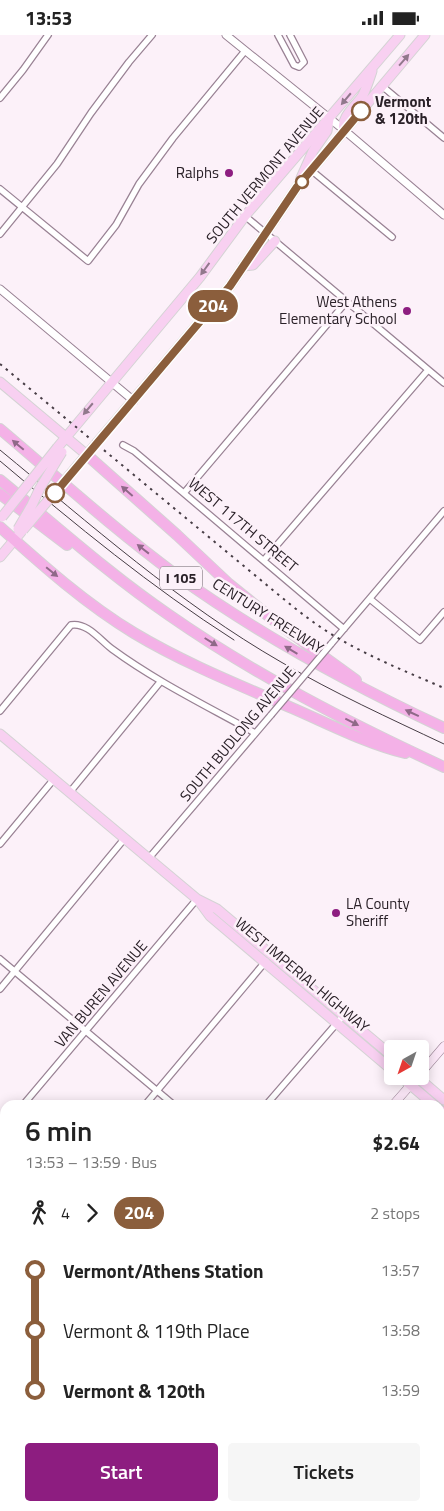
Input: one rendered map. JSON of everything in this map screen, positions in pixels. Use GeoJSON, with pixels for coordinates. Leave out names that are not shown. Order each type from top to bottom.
{"type":"FeatureCollection","features":[{"type":"Feature","properties":{"kind":"highway","name":"CENTURY FREEWAY"},"geometry":{"type":"LineString","coordinates":[[0,429],[114,526],[194,587],[302,656],[380,698],[444,727]]}},
{"type":"Feature","properties":{"kind":"highway"},"geometry":{"type":"LineString","coordinates":[[87,455],[229,583],[276,622],[380,698]]}},
{"type":"Feature","properties":{"kind":"highway","name":"I 105"},"geometry":{"type":"LineString","coordinates":[[0,479],[111,572],[170,616],[299,695],[444,767]]}},
{"type":"Feature","properties":{"kind":"highway"},"geometry":{"type":"LineString","coordinates":[[0,494],[119,583],[170,616]]}},
{"type":"Feature","properties":{"kind":"highway"},"geometry":{"type":"LineString","coordinates":[[0,527],[18,534],[109,617],[163,649],[231,682],[361,738],[386,748],[425,758]]}},
{"type":"Feature","properties":{"kind":"main road","name":"SOUTH VERMONT AVENUE"},"geometry":{"type":"LineString","coordinates":[[1,517],[60,450],[66,437],[200,277],[244,216],[400,35]]}},
{"type":"Feature","properties":{"kind":"main road"},"geometry":{"type":"LineString","coordinates":[[0,557],[230,286],[297,187],[425,35]]}},
{"type":"Feature","properties":{"kind":"main road"},"geometry":{"type":"LineString","coordinates":[[344,130],[345,119],[363,94],[374,66]]}},
{"type":"Feature","properties":{"kind":"main road"},"geometry":{"type":"LineString","coordinates":[[297,187],[308,160],[326,133],[329,119]]}},
{"type":"Feature","properties":{"kind":"main road"},"geometry":{"type":"LineString","coordinates":[[244,266],[253,265],[275,241]]}},
{"type":"Feature","properties":{"kind":"main road"},"geometry":{"type":"LineString","coordinates":[[0,382],[87,455]]}},
{"type":"Feature","properties":{"kind":"main road"},"geometry":{"type":"LineString","coordinates":[[18,534],[60,450]]}},
{"type":"Feature","properties":{"kind":"main road","name":"WEST IMPERIAL HIGHWAY"},"geometry":{"type":"LineString","coordinates":[[0,734],[197,899],[210,916],[384,1063]]}},
{"type":"Feature","properties":{"kind":"main road","name":"WEST IMPERIAL HIGHWAY"},"geometry":{"type":"LineString","coordinates":[[197,899],[217,909],[384,1050]]}},
{"type":"Feature","properties":{"kind":"main road"},"geometry":{"type":"LineString","coordinates":[[210,916],[226,922],[252,944],[259,944]]}},
{"type":"Feature","properties":{"kind":"main road"},"geometry":{"type":"LineString","coordinates":[[429,1063],[444,1046]]}},
{"type":"Feature","properties":{"kind":"main road"},"geometry":{"type":"LineString","coordinates":[[397,1100],[410,1085],[428,1100]]}},
{"type":"Feature","properties":{"kind":"main road"},"geometry":{"type":"LineString","coordinates":[[428,1085],[444,1099]]}},
{"type":"Feature","properties":{"kind":"street"},"geometry":{"type":"LineString","coordinates":[[0,98],[48,35]]}},
{"type":"Feature","properties":{"kind":"street"},"geometry":{"type":"LineString","coordinates":[[0,234],[57,164],[102,98],[152,35]]}},
{"type":"Feature","properties":{"kind":"street"},"geometry":{"type":"LineString","coordinates":[[226,35],[344,130],[444,215]]}},
{"type":"Feature","properties":{"kind":"street"},"geometry":{"type":"LineString","coordinates":[[278,35],[292,61],[299,67],[304,62],[290,35]]}},
{"type":"Feature","properties":{"kind":"street"},"geometry":{"type":"LineString","coordinates":[[0,189],[88,261],[116,225],[139,184],[244,51]]}},
{"type":"Feature","properties":{"kind":"street"},"geometry":{"type":"LineString","coordinates":[[382,86],[444,138]]}},
{"type":"Feature","properties":{"kind":"street"},"geometry":{"type":"LineString","coordinates":[[311,170],[392,237]]}},
{"type":"Feature","properties":{"kind":"street"},"geometry":{"type":"LineString","coordinates":[[244,216],[444,383]]}},
{"type":"Feature","properties":{"kind":"street"},"geometry":{"type":"LineString","coordinates":[[0,289],[134,401]]}},
{"type":"Feature","properties":{"kind":"street"},"geometry":{"type":"LineString","coordinates":[[184,493],[346,301]]}},
{"type":"Feature","properties":{"kind":"street"},"geometry":{"type":"LineString","coordinates":[[264,560],[428,370]]}},
{"type":"Feature","properties":{"kind":"street","name":"WEST 117TH STREET"},"geometry":{"type":"LineString","coordinates":[[123,445],[134,451],[344,629]]}},
{"type":"Feature","properties":{"kind":"street","name":"SOUTH BUDLONG AVENUE"},"geometry":{"type":"LineString","coordinates":[[149,858],[444,511]]}},
{"type":"Feature","properties":{"kind":"street"},"geometry":{"type":"LineString","coordinates":[[370,599],[420,640],[444,612]]}},
{"type":"Feature","properties":{"kind":"street"},"geometry":{"type":"LineString","coordinates":[[0,711],[71,625],[77,624],[88,629],[131,663],[255,733]]}},
{"type":"Feature","properties":{"kind":"street"},"geometry":{"type":"LineString","coordinates":[[70,792],[161,681]]}},
{"type":"Feature","properties":{"kind":"street"},"geometry":{"type":"LineString","coordinates":[[0,844],[54,779]]}},
{"type":"Feature","properties":{"kind":"street"},"geometry":{"type":"LineString","coordinates":[[0,989],[125,838]]}},
{"type":"Feature","properties":{"kind":"street","name":"VAN BUREN AVENUE"},"geometry":{"type":"LineString","coordinates":[[27,1100],[197,899]]}},
{"type":"Feature","properties":{"kind":"street"},"geometry":{"type":"LineString","coordinates":[[149,1100],[271,954]]}},
{"type":"Feature","properties":{"kind":"street"},"geometry":{"type":"LineString","coordinates":[[0,959],[168,1100]]}},
{"type":"Feature","properties":{"kind":"street"},"geometry":{"type":"LineString","coordinates":[[270,1100],[344,1015]]}},
{"type":"Feature","properties":{"kind":"tram line"},"geometry":{"type":"LineString","coordinates":[[0,450],[136,562],[207,615],[281,662],[321,684],[444,744]]}},
{"type":"Feature","properties":{"kind":"tram line"},"geometry":{"type":"LineString","coordinates":[[0,461],[144,577],[234,640]]}},
{"type":"Feature","properties":{"kind":"railway"},"geometry":{"type":"LineString","coordinates":[[0,364],[307,618],[362,651],[444,688]]}},
{"type":"Feature","properties":{"kind":"bus line","name":"204"},"geometry":{"type":"LineString","coordinates":[[55,493],[230,286],[297,187],[361,111]]}},
{"type":"Feature","properties":{"kind":"place","name":"Vermont & 120th"},"geometry":{"type":"Point","coordinates":[361,111]}},
{"type":"Feature","properties":{"kind":"place","name":"Ralphs"},"geometry":{"type":"Point","coordinates":[229,173]}},
{"type":"Feature","properties":{"kind":"place","name":"West Athens Elementary School"},"geometry":{"type":"Point","coordinates":[407,311]}},
{"type":"Feature","properties":{"kind":"place","name":"LA County Sheriff"},"geometry":{"type":"Point","coordinates":[336,913]}}]}
